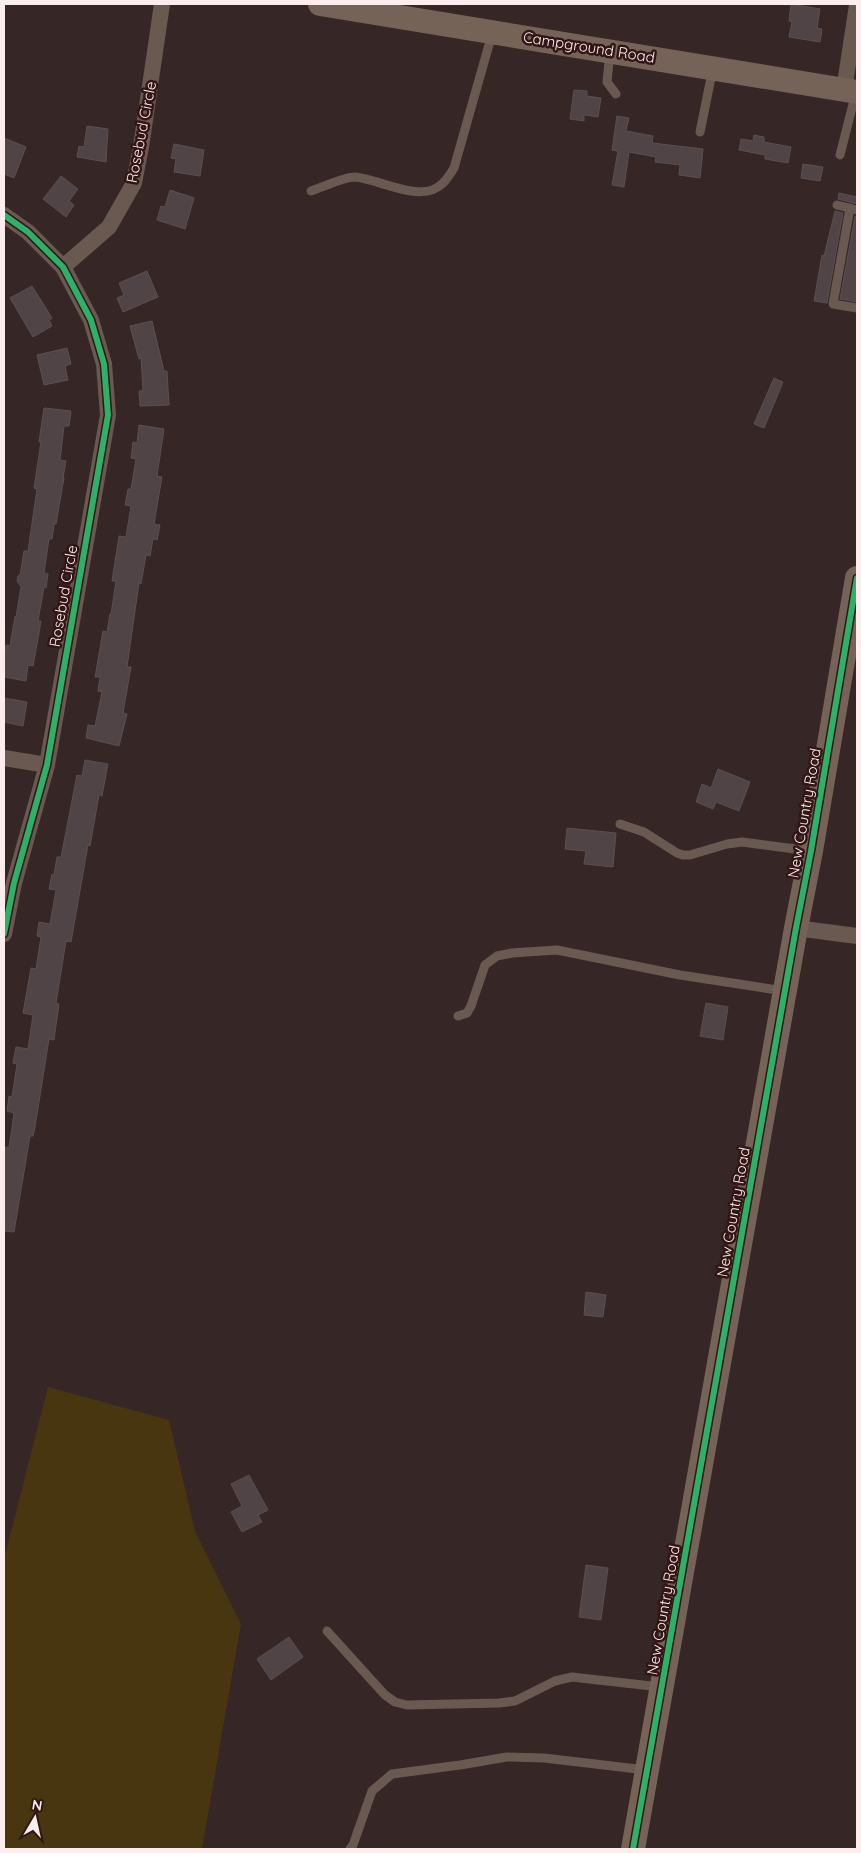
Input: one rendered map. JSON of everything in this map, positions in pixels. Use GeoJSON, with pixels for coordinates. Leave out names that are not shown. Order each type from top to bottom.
{"type":"FeatureCollection","features":[{"type":"Feature","properties":{"kind":"street","name":"Rosebud Circle"},"geometry":{"type":"LineString","coordinates":[[4,934],[14,883],[47,765],[108,415],[102,355],[91,320],[63,267],[109,227],[134,183],[162,4]]}},
{"type":"Feature","properties":{"kind":"street","name":"Campground Road"},"geometry":{"type":"LineString","coordinates":[[320,4],[852,91]]}},
{"type":"Feature","properties":{"kind":"street"},"geometry":{"type":"LineString","coordinates":[[852,91],[857,5]]}},
{"type":"Feature","properties":{"kind":"street"},"geometry":{"type":"LineString","coordinates":[[4,215],[28,232],[63,267]]}},
{"type":"Feature","properties":{"kind":"street","name":"New Country Road"},"geometry":{"type":"LineString","coordinates":[[632,1849],[784,992],[811,851],[857,578]]}},
{"type":"Feature","properties":{"kind":"street"},"geometry":{"type":"LineString","coordinates":[[4,758],[47,765]]}},
{"type":"Feature","properties":{"kind":"street"},"geometry":{"type":"LineString","coordinates":[[796,928],[857,936]]}},
{"type":"Feature","properties":{"kind":"lane"},"geometry":{"type":"LineString","coordinates":[[311,191],[352,177],[367,179],[406,191],[427,192],[442,185],[454,168],[492,32]]}},
{"type":"Feature","properties":{"kind":"lane"},"geometry":{"type":"LineString","coordinates":[[610,51],[607,82],[616,94]]}},
{"type":"Feature","properties":{"kind":"lane"},"geometry":{"type":"LineString","coordinates":[[700,132],[713,68]]}},
{"type":"Feature","properties":{"kind":"lane"},"geometry":{"type":"LineString","coordinates":[[840,155],[852,91]]}},
{"type":"Feature","properties":{"kind":"lane"},"geometry":{"type":"LineString","coordinates":[[837,205],[854,209],[833,304],[857,308]]}},
{"type":"Feature","properties":{"kind":"lane"},"geometry":{"type":"LineString","coordinates":[[620,824],[644,832],[683,855],[695,854],[727,844],[742,842],[811,851]]}},
{"type":"Feature","properties":{"kind":"lane"},"geometry":{"type":"LineString","coordinates":[[458,1016],[467,1013],[471,1006],[485,965],[489,961],[512,952],[536,950],[557,950],[680,975],[784,992]]}},
{"type":"Feature","properties":{"kind":"lane"},"geometry":{"type":"LineString","coordinates":[[327,1631],[385,1695],[395,1702],[407,1705],[499,1703],[515,1700],[555,1681],[572,1677],[662,1687]]}},
{"type":"Feature","properties":{"kind":"lane"},"geometry":{"type":"LineString","coordinates":[[350,1849],[372,1791],[392,1774],[507,1757],[544,1758],[646,1770]]}},
{"type":"Feature","properties":{"kind":"shaded area"},"geometry":{"type":"Polygon","coordinates":[[[48,1387],[169,1420],[195,1531],[241,1624],[202,1849],[4,1849],[4,1559],[48,1387]]]}},
{"type":"Feature","properties":{"kind":"building"},"geometry":{"type":"Polygon","coordinates":[[[791,4],[820,9],[817,28],[822,29],[820,42],[789,37],[792,22],[789,21],[791,4]]]}},
{"type":"Feature","properties":{"kind":"building"},"geometry":{"type":"Polygon","coordinates":[[[574,90],[587,91],[587,96],[601,98],[598,117],[584,115],[584,121],[570,119],[574,90]]]}},
{"type":"Feature","properties":{"kind":"building"},"geometry":{"type":"Polygon","coordinates":[[[617,116],[629,118],[626,131],[653,136],[652,143],[703,149],[700,178],[679,175],[680,165],[655,162],[656,157],[629,152],[624,187],[612,185],[618,151],[612,150],[617,116]]]}},
{"type":"Feature","properties":{"kind":"building"},"geometry":{"type":"Polygon","coordinates":[[[87,126],[108,129],[106,162],[77,157],[79,146],[84,147],[87,126]]]}},
{"type":"Feature","properties":{"kind":"building"},"geometry":{"type":"Polygon","coordinates":[[[754,135],[764,137],[764,142],[791,147],[788,163],[765,159],[765,155],[739,150],[741,139],[753,141],[754,135]]]}},
{"type":"Feature","properties":{"kind":"building"},"geometry":{"type":"Polygon","coordinates":[[[4,138],[26,147],[14,178],[4,174],[4,138]]]}},
{"type":"Feature","properties":{"kind":"building"},"geometry":{"type":"Polygon","coordinates":[[[174,144],[204,150],[200,176],[174,172],[176,159],[171,158],[174,144]]]}},
{"type":"Feature","properties":{"kind":"building"},"geometry":{"type":"Polygon","coordinates":[[[803,164],[823,167],[820,181],[801,178],[803,164]]]}},
{"type":"Feature","properties":{"kind":"building"},"geometry":{"type":"Polygon","coordinates":[[[61,176],[78,189],[69,201],[74,205],[66,217],[43,199],[61,176]]]}},
{"type":"Feature","properties":{"kind":"building"},"geometry":{"type":"Polygon","coordinates":[[[170,190],[194,198],[185,229],[157,220],[161,206],[165,207],[170,190]]]}},
{"type":"Feature","properties":{"kind":"building"},"geometry":{"type":"Polygon","coordinates":[[[839,193],[857,197],[857,204],[838,199],[839,193]]]}},
{"type":"Feature","properties":{"kind":"building"},"geometry":{"type":"Polygon","coordinates":[[[835,211],[843,213],[827,303],[814,301],[822,255],[824,256],[835,211]]]}},
{"type":"Feature","properties":{"kind":"building"},"geometry":{"type":"Polygon","coordinates":[[[855,216],[857,216],[857,302],[840,299],[855,216]]]}},
{"type":"Feature","properties":{"kind":"building"},"geometry":{"type":"Polygon","coordinates":[[[147,271],[158,297],[123,312],[117,298],[124,295],[119,283],[147,271]]]}},
{"type":"Feature","properties":{"kind":"building"},"geometry":{"type":"Polygon","coordinates":[[[32,286],[52,318],[49,320],[52,326],[33,337],[10,298],[32,286]]]}},
{"type":"Feature","properties":{"kind":"building"},"geometry":{"type":"Polygon","coordinates":[[[152,321],[164,371],[167,371],[169,405],[140,406],[139,391],[143,391],[141,358],[139,359],[130,326],[152,321]]]}},
{"type":"Feature","properties":{"kind":"building"},"geometry":{"type":"Polygon","coordinates":[[[67,348],[71,364],[65,366],[68,380],[44,385],[37,355],[67,348]]]}},
{"type":"Feature","properties":{"kind":"building"},"geometry":{"type":"Polygon","coordinates":[[[774,378],[783,382],[764,428],[754,424],[774,378]]]}},
{"type":"Feature","properties":{"kind":"building"},"geometry":{"type":"Polygon","coordinates":[[[44,408],[71,411],[69,426],[64,426],[60,460],[66,461],[64,478],[56,524],[54,524],[52,539],[49,539],[44,573],[48,574],[38,621],[41,621],[33,666],[28,665],[26,681],[4,677],[4,658],[6,645],[10,646],[16,617],[21,587],[17,581],[18,576],[20,575],[24,551],[28,551],[37,489],[34,488],[44,408]]]}},
{"type":"Feature","properties":{"kind":"building"},"geometry":{"type":"Polygon","coordinates":[[[139,425],[164,429],[157,476],[162,477],[154,524],[160,525],[157,540],[153,539],[150,556],[146,555],[141,584],[139,583],[127,667],[131,667],[123,713],[127,714],[119,746],[86,738],[88,725],[95,726],[102,692],[98,691],[100,677],[95,677],[103,631],[107,632],[111,614],[116,581],[112,581],[119,536],[126,537],[131,506],[125,505],[128,489],[131,489],[136,459],[131,458],[133,442],[137,443],[139,425]]]}},
{"type":"Feature","properties":{"kind":"building"},"geometry":{"type":"Polygon","coordinates":[[[4,698],[27,702],[23,726],[4,722],[4,698]]]}},
{"type":"Feature","properties":{"kind":"building"},"geometry":{"type":"Polygon","coordinates":[[[85,760],[108,764],[102,796],[99,795],[90,846],[88,845],[71,942],[66,941],[56,1003],[59,1004],[54,1040],[49,1039],[35,1127],[33,1136],[30,1136],[14,1232],[4,1231],[4,1147],[9,1148],[14,1113],[7,1111],[9,1096],[12,1097],[17,1064],[13,1063],[16,1047],[28,1049],[33,1015],[23,1013],[31,968],[36,969],[41,937],[37,936],[39,922],[50,924],[56,890],[49,889],[52,874],[54,875],[57,857],[61,857],[77,775],[82,776],[85,760]]]}},
{"type":"Feature","properties":{"kind":"building"},"geometry":{"type":"Polygon","coordinates":[[[718,769],[750,782],[739,811],[716,802],[713,809],[696,802],[702,784],[711,788],[718,769]]]}},
{"type":"Feature","properties":{"kind":"building"},"geometry":{"type":"Polygon","coordinates":[[[567,828],[616,833],[613,867],[584,864],[586,851],[565,849],[567,828]]]}},
{"type":"Feature","properties":{"kind":"building"},"geometry":{"type":"Polygon","coordinates":[[[706,1003],[728,1007],[723,1040],[700,1036],[706,1003]]]}},
{"type":"Feature","properties":{"kind":"building"},"geometry":{"type":"Polygon","coordinates":[[[586,1292],[606,1295],[603,1317],[584,1315],[586,1292]]]}},
{"type":"Feature","properties":{"kind":"building"},"geometry":{"type":"Polygon","coordinates":[[[249,1475],[268,1510],[258,1515],[262,1522],[242,1532],[231,1512],[242,1506],[231,1484],[249,1475]]]}},
{"type":"Feature","properties":{"kind":"building"},"geometry":{"type":"Polygon","coordinates":[[[586,1565],[608,1568],[601,1620],[579,1617],[586,1565]]]}},
{"type":"Feature","properties":{"kind":"building"},"geometry":{"type":"Polygon","coordinates":[[[289,1637],[303,1657],[271,1680],[257,1659],[289,1637]]]}},
{"type":"Feature","properties":{"kind":"cycle path"},"geometry":{"type":"LineString","coordinates":[[4,215],[28,232],[63,267],[91,320],[104,364],[108,415],[47,765],[14,883],[4,934]]}},
{"type":"Feature","properties":{"kind":"cycle path"},"geometry":{"type":"LineString","coordinates":[[633,1849],[811,851],[857,578]]}}]}
